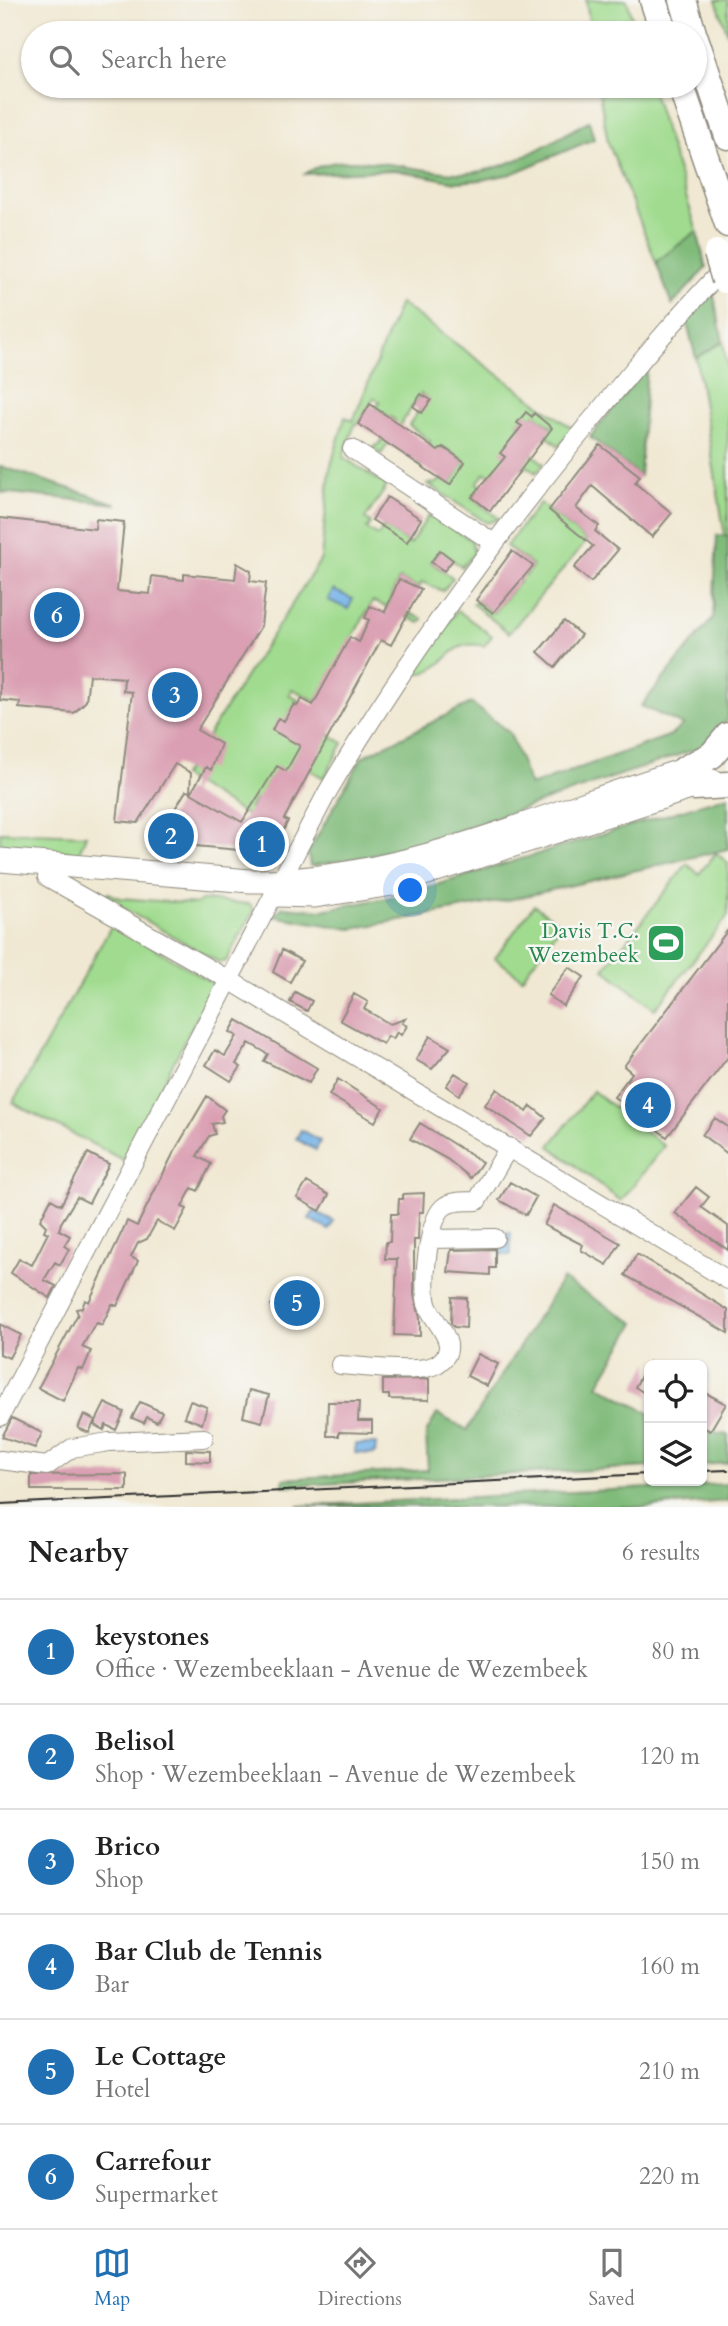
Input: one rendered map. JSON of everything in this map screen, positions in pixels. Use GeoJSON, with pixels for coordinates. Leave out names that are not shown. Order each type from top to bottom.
{"type":"FeatureCollection","features":[{"type":"Feature","properties":{"kind":"highway"},"geometry":{"type":"LineString","coordinates":[[653,0],[660,21]]}},
{"type":"Feature","properties":{"kind":"highway"},"geometry":{"type":"LineString","coordinates":[[683,0],[689,21]]}},
{"type":"Feature","properties":{"kind":"highway"},"geometry":{"type":"LineString","coordinates":[[707,74],[728,136]]}},
{"type":"Feature","properties":{"kind":"highway"},"geometry":{"type":"LineString","coordinates":[[685,98],[728,224]]}},
{"type":"Feature","properties":{"kind":"highway"},"geometry":{"type":"LineString","coordinates":[[708,170],[708,218],[725,272]]}},
{"type":"Feature","properties":{"kind":"highway"},"geometry":{"type":"LineString","coordinates":[[689,778],[728,736]]}},
{"type":"Feature","properties":{"kind":"highway"},"geometry":{"type":"LineString","coordinates":[[689,778],[728,785]]}},
{"type":"Feature","properties":{"kind":"main road"},"geometry":{"type":"LineString","coordinates":[[0,860],[277,888],[315,895],[393,884],[689,778],[728,753]]}},
{"type":"Feature","properties":{"kind":"main road"},"geometry":{"type":"LineString","coordinates":[[689,778],[728,776]]}},
{"type":"Feature","properties":{"kind":"main road"},"geometry":{"type":"LineString","coordinates":[[0,873],[277,888]]}},
{"type":"Feature","properties":{"kind":"street"},"geometry":{"type":"LineString","coordinates":[[0,1417],[328,791],[376,709],[451,598],[652,344],[725,272]]}},
{"type":"Feature","properties":{"kind":"street"},"geometry":{"type":"LineString","coordinates":[[352,449],[494,543]]}},
{"type":"Feature","properties":{"kind":"street"},"geometry":{"type":"LineString","coordinates":[[47,877],[229,980],[728,1280]]}},
{"type":"Feature","properties":{"kind":"street"},"geometry":{"type":"LineString","coordinates":[[340,1365],[427,1368],[443,1358],[447,1345],[446,1334],[432,1316],[426,1299],[430,1239],[435,1218],[443,1207],[477,1201],[509,1147]]}},
{"type":"Feature","properties":{"kind":"street"},"geometry":{"type":"LineString","coordinates":[[430,1239],[495,1238]]}},
{"type":"Feature","properties":{"kind":"street"},"geometry":{"type":"LineString","coordinates":[[0,1460],[47,1466],[72,1448],[109,1442],[204,1438]]}},
{"type":"Feature","properties":{"kind":"green space"},"geometry":{"type":"Polygon","coordinates":[[[586,0],[627,0],[633,21],[589,21],[586,0]]]}},
{"type":"Feature","properties":{"kind":"green space"},"geometry":{"type":"Polygon","coordinates":[[[716,0],[728,0],[728,35],[716,0]]]}},
{"type":"Feature","properties":{"kind":"green space"},"geometry":{"type":"Polygon","coordinates":[[[600,98],[655,98],[697,231],[656,262],[608,142],[600,98]]]}},
{"type":"Feature","properties":{"kind":"green space"},"geometry":{"type":"Polygon","coordinates":[[[589,121],[594,139],[511,174],[481,180],[456,182],[395,170],[305,174],[322,165],[362,161],[448,173],[483,171],[530,154],[589,121]]]}},
{"type":"Feature","properties":{"kind":"green space"},"geometry":{"type":"Polygon","coordinates":[[[697,231],[706,268],[672,305],[656,262],[697,231]]]}},
{"type":"Feature","properties":{"kind":"green space"},"geometry":{"type":"Polygon","coordinates":[[[713,291],[723,341],[696,358],[686,320],[713,291]]]}},
{"type":"Feature","properties":{"kind":"green space"},"geometry":{"type":"Polygon","coordinates":[[[400,303],[573,429],[559,446],[546,435],[552,427],[535,414],[532,417],[525,413],[518,423],[524,428],[513,437],[544,464],[536,473],[527,466],[523,469],[508,457],[490,476],[485,473],[477,483],[482,487],[472,497],[499,519],[487,523],[428,484],[437,483],[441,479],[450,484],[465,461],[443,447],[432,459],[429,456],[422,466],[417,463],[430,441],[409,425],[427,398],[421,394],[381,454],[372,448],[380,443],[395,420],[376,408],[380,402],[374,398],[358,424],[355,424],[343,457],[387,486],[365,519],[371,523],[367,529],[378,536],[384,527],[410,544],[429,515],[471,540],[474,553],[462,567],[439,551],[431,562],[453,578],[443,591],[422,582],[419,588],[399,579],[388,604],[423,619],[420,623],[373,601],[316,701],[292,689],[289,695],[300,701],[291,710],[343,743],[324,778],[296,762],[273,809],[254,800],[250,808],[256,812],[256,821],[182,776],[321,559],[330,469],[345,417],[353,421],[400,303]]]}},
{"type":"Feature","properties":{"kind":"green space"},"geometry":{"type":"Polygon","coordinates":[[[723,341],[728,372],[728,536],[725,536],[696,358],[723,341]]]}},
{"type":"Feature","properties":{"kind":"green space"},"geometry":{"type":"Polygon","coordinates":[[[647,366],[640,476],[590,437],[647,366]]]}},
{"type":"Feature","properties":{"kind":"green space"},"geometry":{"type":"Polygon","coordinates":[[[0,466],[117,504],[0,492],[0,466]]]}},
{"type":"Feature","properties":{"kind":"green space"},"geometry":{"type":"Polygon","coordinates":[[[540,503],[587,541],[509,633],[473,604],[476,600],[493,613],[521,580],[520,572],[526,576],[533,566],[506,546],[540,503]]]}},
{"type":"Feature","properties":{"kind":"green space"},"geometry":{"type":"Polygon","coordinates":[[[717,535],[728,536],[728,719],[708,745],[442,836],[369,856],[310,866],[308,853],[362,757],[471,703],[510,733],[530,786],[671,735],[683,725],[641,706],[713,618],[717,535]]]}},
{"type":"Feature","properties":{"kind":"green space"},"geometry":{"type":"Polygon","coordinates":[[[457,610],[492,636],[484,646],[462,646],[434,668],[414,674],[457,610]]]}},
{"type":"Feature","properties":{"kind":"green space"},"geometry":{"type":"Polygon","coordinates":[[[728,796],[728,849],[508,900],[351,929],[273,916],[283,907],[322,910],[403,895],[728,796]]]}},
{"type":"Feature","properties":{"kind":"green space"},"geometry":{"type":"Polygon","coordinates":[[[0,832],[86,835],[79,853],[0,845],[0,832]]]}},
{"type":"Feature","properties":{"kind":"green space","name":"Davis T.C. Wezembeek"},"geometry":{"type":"Polygon","coordinates":[[[716,853],[728,863],[728,916],[655,1009],[604,969],[687,864],[699,874],[716,853]]]}},
{"type":"Feature","properties":{"kind":"green space"},"geometry":{"type":"Polygon","coordinates":[[[108,893],[120,898],[197,904],[202,900],[250,904],[254,910],[226,961],[219,962],[105,898],[108,893]]]}},
{"type":"Feature","properties":{"kind":"green space"},"geometry":{"type":"Polygon","coordinates":[[[534,905],[561,925],[522,978],[495,958],[534,905]]]}},
{"type":"Feature","properties":{"kind":"green space"},"geometry":{"type":"Polygon","coordinates":[[[113,923],[214,984],[123,1160],[13,1103],[113,923]]]}},
{"type":"Feature","properties":{"kind":"green space"},"geometry":{"type":"Polygon","coordinates":[[[593,1091],[664,1146],[621,1201],[550,1146],[593,1091]]]}},
{"type":"Feature","properties":{"kind":"green space"},"geometry":{"type":"Polygon","coordinates":[[[562,1279],[635,1323],[598,1385],[644,1410],[644,1467],[283,1486],[283,1479],[428,1470],[426,1433],[437,1414],[467,1430],[562,1279]]]}},
{"type":"Feature","properties":{"kind":"green space"},"geometry":{"type":"Polygon","coordinates":[[[707,1432],[728,1435],[728,1463],[707,1465],[707,1432]]]}},
{"type":"Feature","properties":{"kind":"green space"},"geometry":{"type":"Polygon","coordinates":[[[728,1484],[728,1501],[645,1507],[298,1506],[707,1486],[728,1484]]]}},
{"type":"Feature","properties":{"kind":"water"},"geometry":{"type":"Polygon","coordinates":[[[333,590],[353,599],[348,609],[328,600],[333,590]]]}},
{"type":"Feature","properties":{"kind":"water"},"geometry":{"type":"Polygon","coordinates":[[[301,1130],[320,1141],[316,1150],[296,1139],[301,1130]]]}},
{"type":"Feature","properties":{"kind":"water"},"geometry":{"type":"Polygon","coordinates":[[[314,1211],[334,1221],[329,1230],[309,1219],[314,1211]]]}},
{"type":"Feature","properties":{"kind":"water"},"geometry":{"type":"Polygon","coordinates":[[[501,1233],[511,1233],[511,1255],[501,1255],[501,1233]]]}},
{"type":"Feature","properties":{"kind":"water"},"geometry":{"type":"Polygon","coordinates":[[[356,1444],[376,1444],[375,1454],[355,1453],[356,1444]]]}},
{"type":"Feature","properties":{"kind":"building"},"geometry":{"type":"Polygon","coordinates":[[[421,394],[431,400],[422,413],[413,406],[421,394]]]}},
{"type":"Feature","properties":{"kind":"building"},"geometry":{"type":"Polygon","coordinates":[[[370,404],[438,451],[443,447],[465,462],[450,485],[358,424],[370,404]]]}},
{"type":"Feature","properties":{"kind":"building"},"geometry":{"type":"Polygon","coordinates":[[[526,412],[532,417],[534,413],[552,428],[490,511],[472,497],[505,457],[500,453],[522,426],[517,423],[526,412]]]}},
{"type":"Feature","properties":{"kind":"building"},"geometry":{"type":"Polygon","coordinates":[[[600,445],[640,476],[635,483],[672,513],[652,537],[592,486],[576,508],[599,526],[595,531],[618,550],[591,582],[574,568],[593,546],[549,510],[600,445]]]}},
{"type":"Feature","properties":{"kind":"building"},"geometry":{"type":"Polygon","coordinates":[[[387,497],[421,519],[407,542],[372,520],[387,497]]]}},
{"type":"Feature","properties":{"kind":"building"},"geometry":{"type":"Polygon","coordinates":[[[0,518],[95,529],[96,519],[124,522],[117,591],[150,594],[152,576],[184,580],[184,574],[235,579],[237,563],[251,571],[250,581],[266,583],[261,626],[197,730],[221,744],[211,770],[206,767],[191,793],[242,822],[277,766],[286,771],[300,746],[272,730],[278,718],[284,721],[294,704],[297,706],[302,699],[313,705],[350,637],[359,642],[369,620],[365,618],[370,606],[385,612],[399,579],[421,589],[391,645],[381,640],[284,819],[288,821],[272,853],[163,843],[160,833],[186,791],[190,792],[191,773],[175,764],[138,823],[117,821],[132,692],[123,691],[124,678],[89,675],[86,701],[74,713],[19,708],[20,702],[0,700],[0,518]]]}},
{"type":"Feature","properties":{"kind":"building"},"geometry":{"type":"Polygon","coordinates":[[[440,550],[453,560],[444,571],[431,562],[440,550]]]}},
{"type":"Feature","properties":{"kind":"building"},"geometry":{"type":"Polygon","coordinates":[[[512,551],[533,566],[493,613],[476,600],[512,551]]]}},
{"type":"Feature","properties":{"kind":"building"},"geometry":{"type":"Polygon","coordinates":[[[564,621],[581,635],[555,667],[538,652],[564,621]]]}},
{"type":"Feature","properties":{"kind":"building"},"geometry":{"type":"Polygon","coordinates":[[[728,930],[728,1057],[667,1137],[614,1097],[632,1073],[624,1066],[728,930]]]}},
{"type":"Feature","properties":{"kind":"building"},"geometry":{"type":"Polygon","coordinates":[[[282,950],[302,961],[290,982],[273,972],[282,950]]]}},
{"type":"Feature","properties":{"kind":"building"},"geometry":{"type":"Polygon","coordinates":[[[569,967],[584,977],[563,1006],[548,995],[569,967]]]}},
{"type":"Feature","properties":{"kind":"building"},"geometry":{"type":"Polygon","coordinates":[[[295,992],[312,1001],[307,1011],[290,1002],[295,992]]]}},
{"type":"Feature","properties":{"kind":"building"},"geometry":{"type":"Polygon","coordinates":[[[354,994],[368,1002],[364,1009],[390,1024],[405,1019],[402,1023],[407,1026],[401,1035],[397,1032],[393,1039],[388,1036],[383,1044],[340,1020],[354,994]]]}},
{"type":"Feature","properties":{"kind":"building"},"geometry":{"type":"Polygon","coordinates":[[[237,1020],[317,1068],[309,1083],[264,1061],[268,1054],[249,1043],[236,1064],[241,1067],[231,1081],[206,1065],[215,1050],[225,1056],[237,1036],[230,1032],[237,1020]]]}},
{"type":"Feature","properties":{"kind":"building"},"geometry":{"type":"Polygon","coordinates":[[[430,1036],[450,1048],[432,1069],[416,1060],[430,1036]]]}},
{"type":"Feature","properties":{"kind":"building"},"geometry":{"type":"Polygon","coordinates":[[[455,1073],[469,1082],[459,1095],[446,1086],[455,1073]]]}},
{"type":"Feature","properties":{"kind":"building"},"geometry":{"type":"Polygon","coordinates":[[[338,1079],[383,1108],[375,1122],[329,1095],[338,1079]]]}},
{"type":"Feature","properties":{"kind":"building"},"geometry":{"type":"Polygon","coordinates":[[[497,1089],[527,1112],[531,1106],[546,1118],[531,1136],[485,1105],[497,1089]]]}},
{"type":"Feature","properties":{"kind":"building"},"geometry":{"type":"Polygon","coordinates":[[[207,1096],[225,1110],[221,1116],[223,1122],[212,1124],[215,1134],[209,1136],[197,1156],[211,1164],[198,1191],[192,1188],[182,1207],[187,1209],[175,1231],[157,1221],[147,1239],[138,1243],[131,1257],[138,1261],[117,1306],[112,1304],[102,1325],[97,1323],[93,1327],[82,1347],[91,1351],[83,1370],[78,1368],[63,1401],[38,1388],[78,1314],[76,1309],[82,1308],[85,1300],[89,1302],[127,1221],[137,1226],[174,1152],[207,1096]]]}},
{"type":"Feature","properties":{"kind":"building"},"geometry":{"type":"Polygon","coordinates":[[[715,1118],[728,1127],[728,1154],[702,1135],[715,1118]]]}},
{"type":"Feature","properties":{"kind":"building"},"geometry":{"type":"Polygon","coordinates":[[[420,1123],[482,1162],[471,1178],[447,1159],[410,1139],[420,1123]]]}},
{"type":"Feature","properties":{"kind":"building"},"geometry":{"type":"Polygon","coordinates":[[[88,1153],[109,1164],[89,1203],[77,1197],[61,1223],[59,1230],[70,1236],[64,1246],[69,1249],[60,1265],[55,1262],[44,1280],[56,1286],[50,1298],[11,1273],[19,1259],[32,1265],[48,1233],[44,1231],[46,1226],[40,1220],[51,1199],[61,1205],[88,1153]]]}},
{"type":"Feature","properties":{"kind":"building"},"geometry":{"type":"Polygon","coordinates":[[[307,1182],[329,1195],[320,1211],[297,1198],[307,1182]]]}},
{"type":"Feature","properties":{"kind":"building"},"geometry":{"type":"Polygon","coordinates":[[[510,1182],[536,1197],[526,1215],[499,1200],[510,1182]]]}},
{"type":"Feature","properties":{"kind":"building"},"geometry":{"type":"Polygon","coordinates":[[[696,1187],[709,1197],[701,1207],[728,1226],[728,1250],[675,1213],[696,1187]]]}},
{"type":"Feature","properties":{"kind":"building"},"geometry":{"type":"Polygon","coordinates":[[[424,1193],[423,1212],[419,1212],[418,1240],[414,1240],[414,1295],[420,1318],[420,1336],[394,1335],[397,1259],[385,1259],[386,1242],[390,1242],[391,1214],[398,1214],[399,1199],[403,1199],[403,1194],[424,1193]]]}},
{"type":"Feature","properties":{"kind":"building"},"geometry":{"type":"Polygon","coordinates":[[[554,1205],[620,1243],[607,1265],[581,1250],[583,1245],[544,1225],[554,1205]]]}},
{"type":"Feature","properties":{"kind":"building"},"geometry":{"type":"Polygon","coordinates":[[[495,1249],[495,1268],[490,1268],[490,1275],[448,1272],[451,1250],[495,1249]]]}},
{"type":"Feature","properties":{"kind":"building"},"geometry":{"type":"Polygon","coordinates":[[[637,1254],[728,1310],[728,1333],[625,1275],[637,1254]]]}},
{"type":"Feature","properties":{"kind":"building"},"geometry":{"type":"Polygon","coordinates":[[[282,1287],[308,1301],[298,1320],[271,1306],[282,1287]]]}},
{"type":"Feature","properties":{"kind":"building"},"geometry":{"type":"Polygon","coordinates":[[[452,1297],[467,1298],[466,1328],[454,1327],[451,1323],[452,1297]]]}},
{"type":"Feature","properties":{"kind":"building"},"geometry":{"type":"Polygon","coordinates":[[[0,1324],[21,1335],[9,1358],[0,1354],[0,1324]]]}},
{"type":"Feature","properties":{"kind":"building"},"geometry":{"type":"Polygon","coordinates":[[[478,1354],[498,1364],[487,1386],[467,1376],[478,1354]]]}},
{"type":"Feature","properties":{"kind":"building"},"geometry":{"type":"Polygon","coordinates":[[[644,1371],[644,1393],[635,1387],[644,1371]]]}},
{"type":"Feature","properties":{"kind":"building"},"geometry":{"type":"Polygon","coordinates":[[[429,1379],[429,1400],[389,1399],[389,1395],[383,1395],[383,1380],[429,1379]]]}},
{"type":"Feature","properties":{"kind":"building"},"geometry":{"type":"Polygon","coordinates":[[[249,1390],[269,1395],[262,1422],[243,1417],[249,1390]]]}},
{"type":"Feature","properties":{"kind":"building"},"geometry":{"type":"Polygon","coordinates":[[[707,1394],[726,1404],[710,1431],[707,1429],[707,1394]]]}},
{"type":"Feature","properties":{"kind":"building"},"geometry":{"type":"Polygon","coordinates":[[[190,1401],[207,1407],[202,1424],[184,1417],[190,1401]]]}},
{"type":"Feature","properties":{"kind":"building"},"geometry":{"type":"Polygon","coordinates":[[[140,1402],[162,1412],[157,1422],[147,1417],[144,1423],[132,1418],[140,1402]]]}},
{"type":"Feature","properties":{"kind":"building"},"geometry":{"type":"Polygon","coordinates":[[[328,1402],[359,1402],[358,1421],[372,1421],[372,1433],[339,1432],[339,1436],[327,1436],[328,1402]]]}},
{"type":"Feature","properties":{"kind":"building"},"geometry":{"type":"Polygon","coordinates":[[[105,1403],[124,1412],[116,1430],[106,1425],[104,1430],[94,1425],[105,1403]]]}},
{"type":"Feature","properties":{"kind":"building"},"geometry":{"type":"Polygon","coordinates":[[[84,1414],[95,1420],[89,1433],[78,1428],[84,1414]]]}},
{"type":"Feature","properties":{"kind":"building"},"geometry":{"type":"Polygon","coordinates":[[[12,1418],[42,1433],[35,1448],[2,1437],[12,1418]]]}},
{"type":"Feature","properties":{"kind":"building"},"geometry":{"type":"Polygon","coordinates":[[[186,1450],[210,1451],[210,1462],[186,1461],[186,1450]]]}},
{"type":"Feature","properties":{"kind":"building"},"geometry":{"type":"Polygon","coordinates":[[[127,1474],[127,1490],[31,1490],[31,1475],[127,1474]]]}},
{"type":"Feature","properties":{"kind":"tram line"},"geometry":{"type":"LineString","coordinates":[[707,1471],[728,1470]]}},
{"type":"Feature","properties":{"kind":"tram line"},"geometry":{"type":"LineString","coordinates":[[0,1504],[644,1474]]}},
{"type":"Feature","properties":{"kind":"place","name":"Carrefour"},"geometry":{"type":"Point","coordinates":[57,615]}},
{"type":"Feature","properties":{"kind":"place","name":"Brico"},"geometry":{"type":"Point","coordinates":[175,695]}},
{"type":"Feature","properties":{"kind":"place","name":"Belisol"},"geometry":{"type":"Point","coordinates":[171,836]}},
{"type":"Feature","properties":{"kind":"place","name":"keystones"},"geometry":{"type":"Point","coordinates":[262,844]}},
{"type":"Feature","properties":{"kind":"place","name":"Davis T.C. Wezembeek"},"geometry":{"type":"Point","coordinates":[666,943]}},
{"type":"Feature","properties":{"kind":"place","name":"Bar Club de Tennis"},"geometry":{"type":"Point","coordinates":[648,1105]}},
{"type":"Feature","properties":{"kind":"place","name":"Le Cottage"},"geometry":{"type":"Point","coordinates":[297,1303]}}]}
